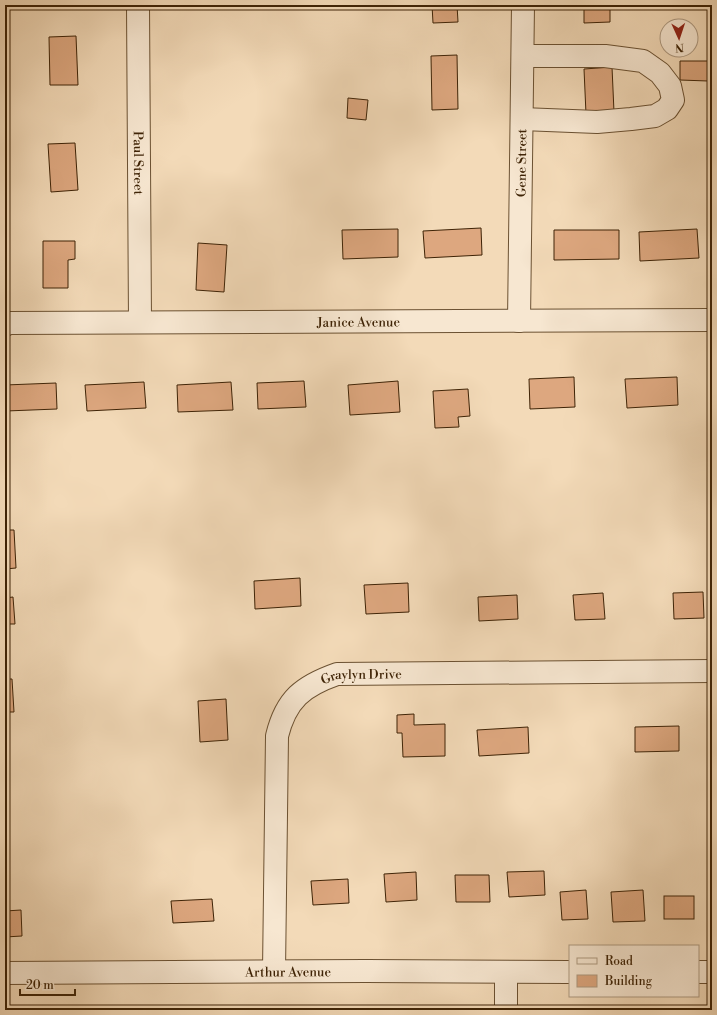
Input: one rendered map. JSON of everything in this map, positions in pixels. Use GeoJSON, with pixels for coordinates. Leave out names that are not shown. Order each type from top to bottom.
{"type":"FeatureCollection","features":[{"type":"Feature","properties":{"kind":"street","name":"Paul Street"},"geometry":{"type":"LineString","coordinates":[[138,5],[140,322]]}},
{"type":"Feature","properties":{"kind":"street","name":"Gene Street"},"geometry":{"type":"LineString","coordinates":[[519,321],[523,5]]}},
{"type":"Feature","properties":{"kind":"street"},"geometry":{"type":"LineString","coordinates":[[522,119],[597,122],[656,116],[667,109],[673,100],[670,86],[660,74],[643,61],[605,56],[523,56]]}},
{"type":"Feature","properties":{"kind":"street","name":"Janice Avenue"},"geometry":{"type":"LineString","coordinates":[[5,325],[8,323],[140,322],[712,320]]}},
{"type":"Feature","properties":{"kind":"street","name":"Graylyn Drive"},"geometry":{"type":"LineString","coordinates":[[274,971],[277,736],[281,721],[290,703],[304,688],[317,681],[337,674],[712,670]]}},
{"type":"Feature","properties":{"kind":"street","name":"Arthur Avenue"},"geometry":{"type":"LineString","coordinates":[[5,973],[274,971],[569,972]]}},
{"type":"Feature","properties":{"kind":"street"},"geometry":{"type":"LineString","coordinates":[[506,972],[506,1010]]}},
{"type":"Feature","properties":{"kind":"street"},"geometry":{"type":"LineString","coordinates":[[699,972],[712,972]]}},
{"type":"Feature","properties":{"kind":"building"},"geometry":{"type":"Polygon","coordinates":[[[432,5],[457,5],[458,22],[433,23],[432,5]]]}},
{"type":"Feature","properties":{"kind":"building"},"geometry":{"type":"Polygon","coordinates":[[[584,5],[610,5],[610,22],[584,23],[584,5]]]}},
{"type":"Feature","properties":{"kind":"building"},"geometry":{"type":"Polygon","coordinates":[[[76,36],[78,85],[50,85],[49,37],[76,36]]]}},
{"type":"Feature","properties":{"kind":"building"},"geometry":{"type":"Polygon","coordinates":[[[457,55],[458,109],[432,110],[431,56],[457,55]]]}},
{"type":"Feature","properties":{"kind":"building"},"geometry":{"type":"Polygon","coordinates":[[[680,61],[708,61],[708,81],[680,80],[680,61]]]}},
{"type":"Feature","properties":{"kind":"building"},"geometry":{"type":"Polygon","coordinates":[[[612,67],[614,112],[586,114],[584,69],[612,67]]]}},
{"type":"Feature","properties":{"kind":"building"},"geometry":{"type":"Polygon","coordinates":[[[348,98],[368,100],[366,120],[347,118],[348,98]]]}},
{"type":"Feature","properties":{"kind":"building"},"geometry":{"type":"Polygon","coordinates":[[[75,143],[78,190],[51,192],[48,144],[75,143]]]}},
{"type":"Feature","properties":{"kind":"building"},"geometry":{"type":"Polygon","coordinates":[[[481,228],[482,255],[425,258],[423,231],[481,228]]]}},
{"type":"Feature","properties":{"kind":"building"},"geometry":{"type":"Polygon","coordinates":[[[398,229],[398,257],[343,259],[342,230],[398,229]]]}},
{"type":"Feature","properties":{"kind":"building"},"geometry":{"type":"Polygon","coordinates":[[[697,229],[699,258],[640,261],[639,232],[697,229]]]}},
{"type":"Feature","properties":{"kind":"building"},"geometry":{"type":"Polygon","coordinates":[[[554,230],[619,230],[619,259],[554,260],[554,230]]]}},
{"type":"Feature","properties":{"kind":"building"},"geometry":{"type":"Polygon","coordinates":[[[43,241],[75,241],[75,259],[68,260],[68,288],[43,288],[43,241]]]}},
{"type":"Feature","properties":{"kind":"building"},"geometry":{"type":"Polygon","coordinates":[[[198,243],[227,245],[224,292],[196,290],[198,243]]]}},
{"type":"Feature","properties":{"kind":"building"},"geometry":{"type":"Polygon","coordinates":[[[710,373],[712,373],[712,401],[710,401],[710,373]]]}},
{"type":"Feature","properties":{"kind":"building"},"geometry":{"type":"Polygon","coordinates":[[[574,377],[575,407],[530,409],[529,379],[574,377]]]}},
{"type":"Feature","properties":{"kind":"building"},"geometry":{"type":"Polygon","coordinates":[[[677,377],[678,405],[627,408],[625,379],[677,377]]]}},
{"type":"Feature","properties":{"kind":"building"},"geometry":{"type":"Polygon","coordinates":[[[304,381],[306,407],[258,409],[257,383],[304,381]]]}},
{"type":"Feature","properties":{"kind":"building"},"geometry":{"type":"Polygon","coordinates":[[[398,381],[400,412],[350,415],[348,385],[398,381]]]}},
{"type":"Feature","properties":{"kind":"building"},"geometry":{"type":"Polygon","coordinates":[[[144,382],[146,408],[87,411],[85,385],[144,382]]]}},
{"type":"Feature","properties":{"kind":"building"},"geometry":{"type":"Polygon","coordinates":[[[231,382],[233,410],[178,412],[177,385],[231,382]]]}},
{"type":"Feature","properties":{"kind":"building"},"geometry":{"type":"Polygon","coordinates":[[[56,383],[57,409],[6,411],[5,385],[56,383]]]}},
{"type":"Feature","properties":{"kind":"building"},"geometry":{"type":"Polygon","coordinates":[[[468,389],[470,416],[458,417],[459,427],[435,428],[433,391],[468,389]]]}},
{"type":"Feature","properties":{"kind":"building"},"geometry":{"type":"Polygon","coordinates":[[[5,530],[14,530],[16,568],[5,569],[5,530]]]}},
{"type":"Feature","properties":{"kind":"building"},"geometry":{"type":"Polygon","coordinates":[[[300,578],[301,606],[255,609],[254,581],[300,578]]]}},
{"type":"Feature","properties":{"kind":"building"},"geometry":{"type":"Polygon","coordinates":[[[408,583],[409,612],[366,614],[364,585],[408,583]]]}},
{"type":"Feature","properties":{"kind":"building"},"geometry":{"type":"Polygon","coordinates":[[[703,592],[704,618],[674,619],[673,593],[703,592]]]}},
{"type":"Feature","properties":{"kind":"building"},"geometry":{"type":"Polygon","coordinates":[[[603,593],[605,619],[575,620],[573,595],[603,593]]]}},
{"type":"Feature","properties":{"kind":"building"},"geometry":{"type":"Polygon","coordinates":[[[517,595],[518,619],[479,621],[478,597],[517,595]]]}},
{"type":"Feature","properties":{"kind":"building"},"geometry":{"type":"Polygon","coordinates":[[[13,597],[15,624],[5,624],[5,598],[13,597]]]}},
{"type":"Feature","properties":{"kind":"building"},"geometry":{"type":"Polygon","coordinates":[[[5,679],[12,679],[14,712],[5,712],[5,679]]]}},
{"type":"Feature","properties":{"kind":"building"},"geometry":{"type":"Polygon","coordinates":[[[226,699],[228,740],[200,742],[198,701],[226,699]]]}},
{"type":"Feature","properties":{"kind":"building"},"geometry":{"type":"Polygon","coordinates":[[[414,714],[414,725],[445,724],[445,756],[403,757],[402,733],[397,733],[397,715],[414,714]]]}},
{"type":"Feature","properties":{"kind":"building"},"geometry":{"type":"Polygon","coordinates":[[[679,726],[679,751],[635,752],[635,727],[679,726]]]}},
{"type":"Feature","properties":{"kind":"building"},"geometry":{"type":"Polygon","coordinates":[[[528,727],[529,753],[479,756],[477,730],[528,727]]]}},
{"type":"Feature","properties":{"kind":"building"},"geometry":{"type":"Polygon","coordinates":[[[5,738],[8,780],[5,780],[5,738]]]}},
{"type":"Feature","properties":{"kind":"building"},"geometry":{"type":"Polygon","coordinates":[[[6,798],[9,842],[5,842],[6,798]]]}},
{"type":"Feature","properties":{"kind":"building"},"geometry":{"type":"Polygon","coordinates":[[[544,871],[545,895],[509,897],[507,872],[544,871]]]}},
{"type":"Feature","properties":{"kind":"building"},"geometry":{"type":"Polygon","coordinates":[[[416,872],[417,900],[386,902],[384,874],[416,872]]]}},
{"type":"Feature","properties":{"kind":"building"},"geometry":{"type":"Polygon","coordinates":[[[455,875],[489,875],[490,902],[456,902],[455,875]]]}},
{"type":"Feature","properties":{"kind":"building"},"geometry":{"type":"Polygon","coordinates":[[[348,879],[349,903],[313,905],[311,881],[348,879]]]}},
{"type":"Feature","properties":{"kind":"building"},"geometry":{"type":"Polygon","coordinates":[[[586,890],[588,919],[562,920],[560,892],[586,890]]]}},
{"type":"Feature","properties":{"kind":"building"},"geometry":{"type":"Polygon","coordinates":[[[643,890],[645,921],[613,922],[611,892],[643,890]]]}},
{"type":"Feature","properties":{"kind":"building"},"geometry":{"type":"Polygon","coordinates":[[[664,896],[694,896],[694,919],[664,919],[664,896]]]}},
{"type":"Feature","properties":{"kind":"building"},"geometry":{"type":"Polygon","coordinates":[[[212,899],[214,921],[173,923],[171,901],[212,899]]]}},
{"type":"Feature","properties":{"kind":"building"},"geometry":{"type":"Polygon","coordinates":[[[21,910],[22,936],[5,937],[5,911],[21,910]]]}}]}
